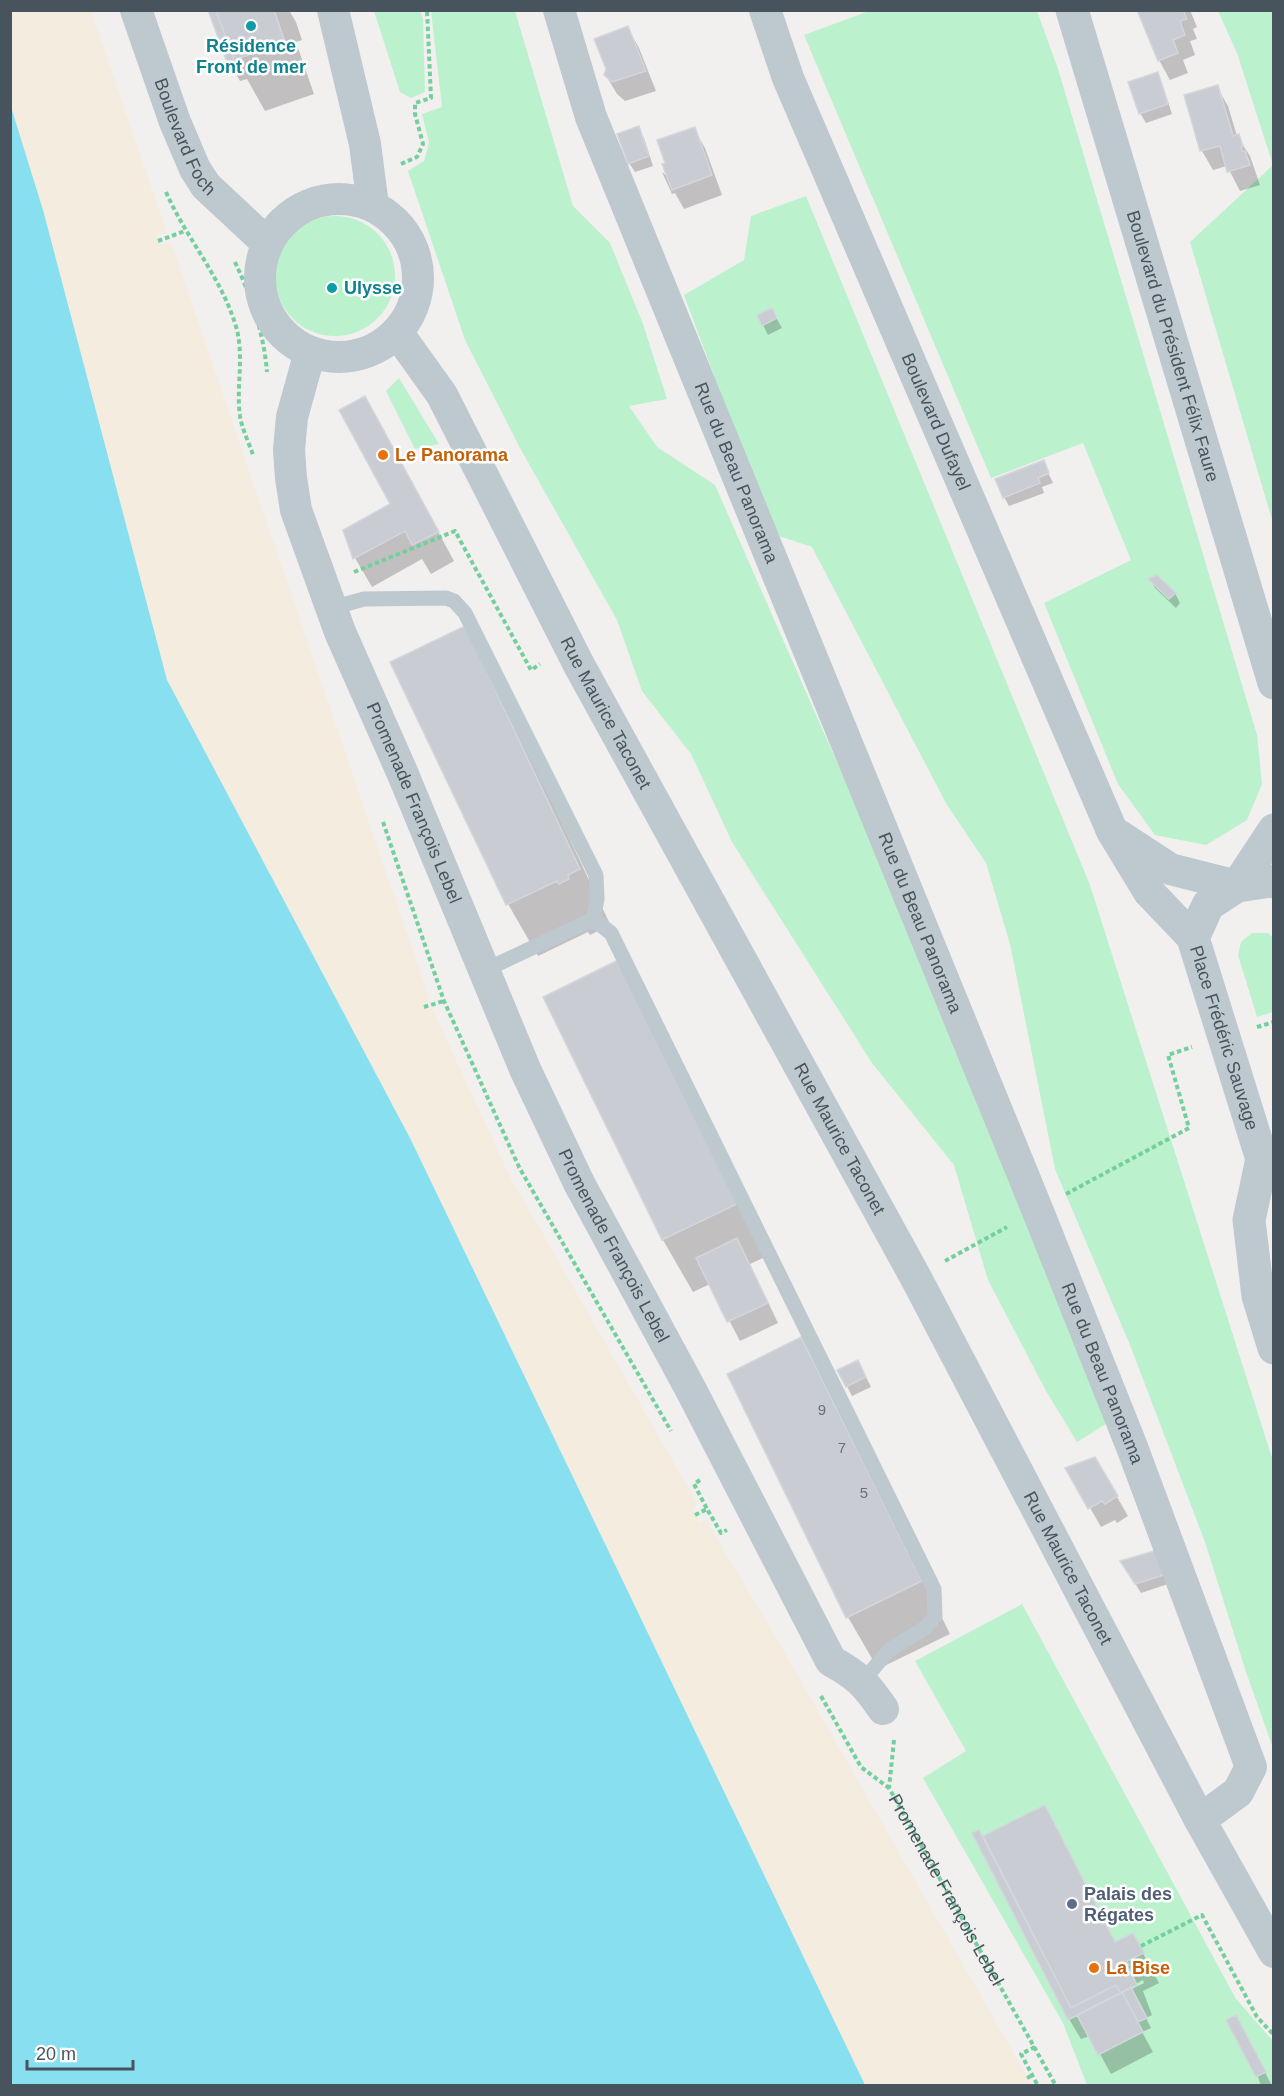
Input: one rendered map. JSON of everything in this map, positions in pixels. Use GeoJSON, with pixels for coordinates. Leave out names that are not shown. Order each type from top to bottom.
{"type":"FeatureCollection","features":[{"type":"Feature","properties":{"kind":"street","name":"Boulevard Foch"},"geometry":{"type":"LineString","coordinates":[[136,10],[175,123],[195,169],[206,186],[267,243]]}},
{"type":"Feature","properties":{"kind":"street"},"geometry":{"type":"LineString","coordinates":[[333,10],[365,144],[373,206]]}},
{"type":"Feature","properties":{"kind":"street","name":"Rue du Beau Panorama"},"geometry":{"type":"LineString","coordinates":[[559,10],[591,117],[1046,1231],[1132,1447],[1251,1767],[1238,1792],[1200,1820]]}},
{"type":"Feature","properties":{"kind":"street","name":"Boulevard Dufayel"},"geometry":{"type":"LineString","coordinates":[[765,10],[788,78],[1112,831],[1149,892],[1193,938]]}},
{"type":"Feature","properties":{"kind":"street","name":"Boulevard du Président Félix Faure"},"geometry":{"type":"LineString","coordinates":[[1072,10],[1274,683]]}},
{"type":"Feature","properties":{"kind":"street"},"geometry":{"type":"LineString","coordinates":[[339,198],[356,200],[373,206],[389,216],[402,230],[417,263],[418,282],[415,300],[408,318],[397,333],[378,347],[356,356],[333,358],[310,352],[287,339],[270,318],[260,294],[259,268],[267,243],[277,227],[289,215],[321,200],[339,198]]}},
{"type":"Feature","properties":{"kind":"street","name":"Rue Maurice Taconet"},"geometry":{"type":"LineString","coordinates":[[397,333],[442,395],[574,656],[916,1278],[1200,1820],[1274,1952]]}},
{"type":"Feature","properties":{"kind":"street","name":"Promenade François Lebel"},"geometry":{"type":"LineString","coordinates":[[310,352],[292,417],[289,450],[296,510],[340,632],[402,772],[483,971],[525,1069],[579,1183],[690,1388],[831,1660],[852,1672],[868,1687],[883,1709]]}},
{"type":"Feature","properties":{"kind":"street"},"geometry":{"type":"LineString","coordinates":[[1112,831],[1170,869],[1237,886],[1274,831]]}},
{"type":"Feature","properties":{"kind":"street","name":"Place Frédéric Sauvage"},"geometry":{"type":"LineString","coordinates":[[1268,1162],[1224,1037],[1193,938],[1208,905],[1237,886],[1274,882]]}},
{"type":"Feature","properties":{"kind":"street"},"geometry":{"type":"LineString","coordinates":[[1268,1162],[1249,1220],[1258,1296],[1274,1348]]}},
{"type":"Feature","properties":{"kind":"street"},"geometry":{"type":"LineString","coordinates":[[1258,1296],[1274,1247]]}},
{"type":"Feature","properties":{"kind":"lane"},"geometry":{"type":"LineString","coordinates":[[327,596],[364,599],[446,598],[454,601],[465,613],[596,875],[597,899],[593,921]]}},
{"type":"Feature","properties":{"kind":"lane"},"geometry":{"type":"LineString","coordinates":[[483,971],[589,921],[593,921],[611,933],[934,1589],[935,1617],[925,1628],[889,1650],[862,1682]]}},
{"type":"Feature","properties":{"kind":"path"},"geometry":{"type":"LineString","coordinates":[[398,166],[417,157],[423,144],[415,114],[415,104],[431,98],[427,10]]}},
{"type":"Feature","properties":{"kind":"path"},"geometry":{"type":"LineString","coordinates":[[158,241],[186,231]]}},
{"type":"Feature","properties":{"kind":"path"},"geometry":{"type":"LineString","coordinates":[[231,255],[249,295],[259,327],[266,358],[267,381]]}},
{"type":"Feature","properties":{"kind":"path"},"geometry":{"type":"LineString","coordinates":[[327,596],[455,531],[531,669]]}},
{"type":"Feature","properties":{"kind":"path"},"geometry":{"type":"LineString","coordinates":[[424,1007],[444,1001]]}},
{"type":"Feature","properties":{"kind":"path"},"geometry":{"type":"LineString","coordinates":[[1065,1195],[1189,1128],[1168,1055],[1224,1037]]}},
{"type":"Feature","properties":{"kind":"path"},"geometry":{"type":"LineString","coordinates":[[949,1259],[1007,1226]]}},
{"type":"Feature","properties":{"kind":"path"},"geometry":{"type":"LineString","coordinates":[[701,1480],[694,1484],[707,1509],[721,1533],[729,1529]]}},
{"type":"Feature","properties":{"kind":"path"},"geometry":{"type":"LineString","coordinates":[[695,1515],[707,1509]]}},
{"type":"Feature","properties":{"kind":"path","name":"Promenade François Lebel"},"geometry":{"type":"LineString","coordinates":[[883,1709],[894,1736],[889,1788],[1056,2085]]}},
{"type":"Feature","properties":{"kind":"path"},"geometry":{"type":"LineString","coordinates":[[1141,1946],[1202,1915],[1257,2017],[1274,2036]]}},
{"type":"Feature","properties":{"kind":"path"},"geometry":{"type":"LineString","coordinates":[[1035,2047],[1022,2054],[1038,2085]]}},
{"type":"Feature","properties":{"kind":"path"},"geometry":{"type":"LineString","coordinates":[[1027,2078],[1033,2075]]}},
{"type":"Feature","properties":{"kind":"green space"},"geometry":{"type":"Polygon","coordinates":[[[374,11],[420,11],[423,19],[425,92],[411,98],[400,92],[374,11]]]}},
{"type":"Feature","properties":{"kind":"green space"},"geometry":{"type":"Polygon","coordinates":[[[431,11],[515,11],[573,206],[610,243],[643,324],[667,399],[629,406],[657,447],[715,485],[908,924],[1109,1422],[1077,1442],[1046,1391],[988,1280],[954,1165],[872,1063],[732,842],[691,754],[642,691],[617,620],[520,448],[465,340],[408,171],[424,161],[429,143],[422,114],[442,107],[431,11]]]}},
{"type":"Feature","properties":{"kind":"green space"},"geometry":{"type":"Polygon","coordinates":[[[869,11],[1037,11],[1058,69],[1257,735],[1262,784],[1247,820],[1206,845],[1155,835],[1118,784],[1044,603],[1131,560],[1083,443],[991,478],[804,35],[869,11]]]}},
{"type":"Feature","properties":{"kind":"green space"},"geometry":{"type":"Polygon","coordinates":[[[1218,11],[1273,11],[1273,165],[1237,53],[1218,11]]]}},
{"type":"Feature","properties":{"kind":"green space"},"geometry":{"type":"Polygon","coordinates":[[[1273,165],[1273,523],[1190,242],[1273,165]]]}},
{"type":"Feature","properties":{"kind":"green space"},"geometry":{"type":"Polygon","coordinates":[[[806,196],[1090,885],[1273,1461],[1273,1748],[1246,1672],[1205,1542],[1130,1345],[1055,1169],[1010,944],[986,863],[947,805],[812,547],[773,534],[684,295],[744,260],[751,216],[806,196]]]}},
{"type":"Feature","properties":{"kind":"green space"},"geometry":{"type":"Polygon","coordinates":[[[335,216],[358,221],[377,234],[390,253],[395,276],[390,299],[377,318],[358,331],[335,336],[312,331],[293,318],[280,299],[275,276],[280,253],[293,234],[312,221],[335,216]]]}},
{"type":"Feature","properties":{"kind":"green space"},"geometry":{"type":"Polygon","coordinates":[[[399,378],[439,444],[415,449],[386,391],[399,378]]]}},
{"type":"Feature","properties":{"kind":"green space"},"geometry":{"type":"Polygon","coordinates":[[[1252,933],[1268,933],[1273,938],[1273,1012],[1257,1017],[1238,955],[1241,942],[1252,933]]]}},
{"type":"Feature","properties":{"kind":"green space"},"geometry":{"type":"Polygon","coordinates":[[[1022,1604],[1236,1999],[1273,2041],[1273,2085],[1087,2085],[1063,2023],[923,1778],[966,1751],[915,1661],[1022,1604]]]}},
{"type":"Feature","properties":{"kind":"sand"},"geometry":{"type":"Polygon","coordinates":[[[10,11],[91,11],[167,233],[156,236],[160,245],[171,242],[430,1001],[423,1004],[426,1010],[432,1008],[509,1175],[698,1505],[692,1508],[700,1523],[706,1520],[774,1634],[1032,2085],[817,2085],[167,680],[11,215],[10,11]]]}},
{"type":"Feature","properties":{"kind":"water"},"geometry":{"type":"Polygon","coordinates":[[[11,107],[43,210],[167,680],[411,1140],[865,2085],[11,2085],[11,107]]]}},
{"type":"Feature","properties":{"kind":"building"},"geometry":{"type":"Polygon","coordinates":[[[208,10],[216,10],[234,60],[227,62],[208,10]]]}},
{"type":"Feature","properties":{"kind":"building","name":"Résidence Front de mer"},"geometry":{"type":"Polygon","coordinates":[[[216,10],[274,10],[285,42],[234,60],[216,10]]]}},
{"type":"Feature","properties":{"kind":"building"},"geometry":{"type":"Polygon","coordinates":[[[1137,10],[1183,10],[1187,19],[1180,21],[1185,35],[1173,40],[1178,53],[1158,61],[1137,10]]]}},
{"type":"Feature","properties":{"kind":"building"},"geometry":{"type":"Polygon","coordinates":[[[628,26],[646,71],[612,82],[604,75],[606,69],[594,39],[628,26]]]}},
{"type":"Feature","properties":{"kind":"building"},"geometry":{"type":"Polygon","coordinates":[[[1158,72],[1168,104],[1139,114],[1128,82],[1158,72]]]}},
{"type":"Feature","properties":{"kind":"building"},"geometry":{"type":"Polygon","coordinates":[[[1218,85],[1233,136],[1239,134],[1243,146],[1242,151],[1245,151],[1250,165],[1227,172],[1220,146],[1200,151],[1184,95],[1218,85]]]}},
{"type":"Feature","properties":{"kind":"building"},"geometry":{"type":"Polygon","coordinates":[[[639,126],[649,156],[628,164],[617,134],[639,126]]]}},
{"type":"Feature","properties":{"kind":"building"},"geometry":{"type":"Polygon","coordinates":[[[695,127],[712,175],[672,190],[662,164],[665,163],[657,140],[695,127]]]}},
{"type":"Feature","properties":{"kind":"building"},"geometry":{"type":"Polygon","coordinates":[[[772,308],[777,318],[762,326],[757,315],[772,308]]]}},
{"type":"Feature","properties":{"kind":"building"},"geometry":{"type":"Polygon","coordinates":[[[365,396],[439,532],[412,545],[405,531],[353,559],[343,530],[390,504],[339,410],[365,396]]]}},
{"type":"Feature","properties":{"kind":"building"},"geometry":{"type":"Polygon","coordinates":[[[1044,460],[1049,473],[1038,478],[1040,483],[1003,498],[995,479],[1044,460]]]}},
{"type":"Feature","properties":{"kind":"building"},"geometry":{"type":"Polygon","coordinates":[[[1157,575],[1176,593],[1169,599],[1148,579],[1157,575]]]}},
{"type":"Feature","properties":{"kind":"building"},"geometry":{"type":"Polygon","coordinates":[[[465,626],[580,869],[568,875],[569,879],[559,884],[557,881],[506,905],[390,662],[465,626]]]}},
{"type":"Feature","properties":{"kind":"building"},"geometry":{"type":"Polygon","coordinates":[[[618,960],[737,1204],[662,1240],[543,997],[618,960]]]}},
{"type":"Feature","properties":{"kind":"building"},"geometry":{"type":"Polygon","coordinates":[[[737,1238],[768,1303],[727,1322],[696,1258],[737,1238]]]}},
{"type":"Feature","properties":{"kind":"building"},"geometry":{"type":"Polygon","coordinates":[[[801,1337],[922,1581],[846,1618],[727,1374],[801,1337]]]}},
{"type":"Feature","properties":{"kind":"building"},"geometry":{"type":"Polygon","coordinates":[[[858,1360],[866,1377],[846,1387],[837,1370],[858,1360]]]}},
{"type":"Feature","properties":{"kind":"building"},"geometry":{"type":"Polygon","coordinates":[[[1095,1457],[1118,1496],[1105,1504],[1102,1501],[1088,1509],[1065,1468],[1095,1457]]]}},
{"type":"Feature","properties":{"kind":"building"},"geometry":{"type":"Polygon","coordinates":[[[1158,1550],[1167,1574],[1135,1584],[1120,1561],[1158,1550]]]}},
{"type":"Feature","properties":{"kind":"building"},"geometry":{"type":"Polygon","coordinates":[[[1045,1805],[1115,1942],[1133,1933],[1144,1953],[1127,1961],[1137,1985],[1121,1993],[1116,1985],[1071,2008],[983,1836],[1045,1805]]]}},
{"type":"Feature","properties":{"kind":"building"},"geometry":{"type":"Polygon","coordinates":[[[979,1830],[1071,2008],[1116,1985],[1121,1993],[1068,2020],[972,1833],[979,1830]]]}},
{"type":"Feature","properties":{"kind":"building"},"geometry":{"type":"Polygon","coordinates":[[[1131,1987],[1147,2018],[1138,2022],[1122,1992],[1131,1987]]]}},
{"type":"Feature","properties":{"kind":"building"},"geometry":{"type":"Polygon","coordinates":[[[1122,1992],[1143,2032],[1098,2055],[1077,2015],[1122,1992]]]}},
{"type":"Feature","properties":{"kind":"building"},"geometry":{"type":"Polygon","coordinates":[[[1236,2015],[1266,2072],[1256,2077],[1226,2020],[1236,2015]]]}},
{"type":"Feature","properties":{"kind":"place","name":"Résidence Front de mer"},"geometry":{"type":"Point","coordinates":[251,26]}},
{"type":"Feature","properties":{"kind":"place","name":"Ulysse"},"geometry":{"type":"Point","coordinates":[332,288]}},
{"type":"Feature","properties":{"kind":"place","name":"Le Panorama"},"geometry":{"type":"Point","coordinates":[383,455]}},
{"type":"Feature","properties":{"kind":"place","name":"Palais des Régates"},"geometry":{"type":"Point","coordinates":[1072,1904]}},
{"type":"Feature","properties":{"kind":"place","name":"La Bise"},"geometry":{"type":"Point","coordinates":[1094,1968]}}]}
